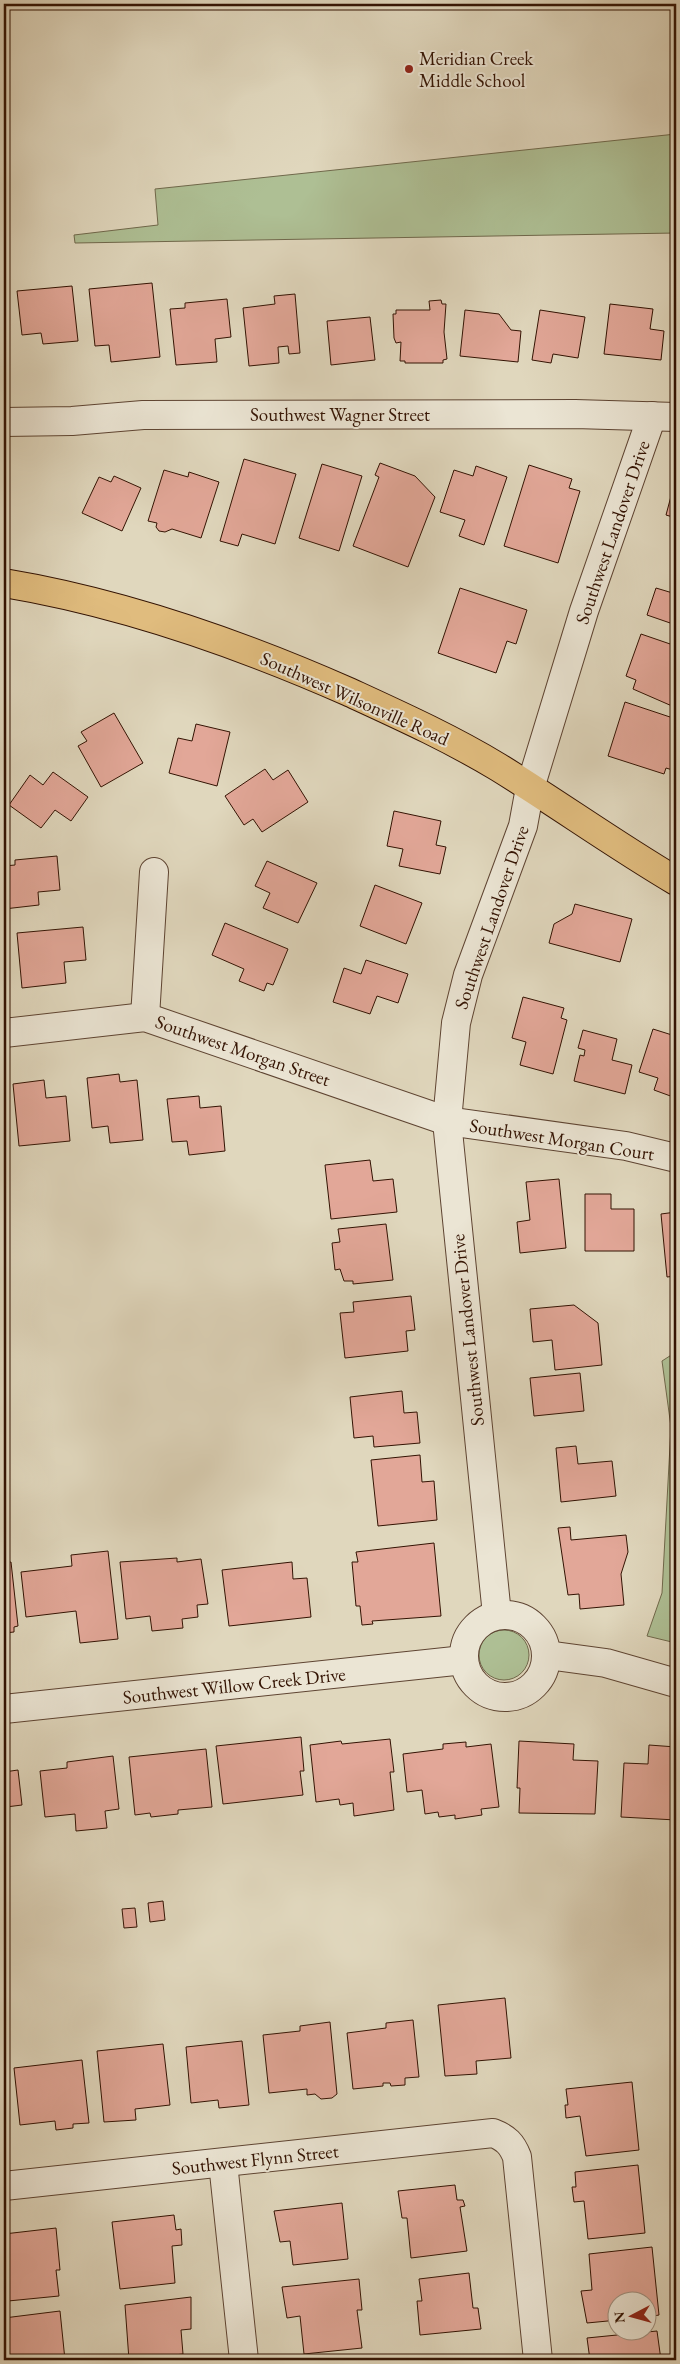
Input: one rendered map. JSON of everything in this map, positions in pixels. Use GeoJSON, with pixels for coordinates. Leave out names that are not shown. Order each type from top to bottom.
{"type":"FeatureCollection","features":[{"type":"Feature","properties":{"kind":"main road","name":"Southwest Wilsonville Road"},"geometry":{"type":"LineString","coordinates":[[4,583],[91,601],[143,615],[285,664],[436,733],[497,766],[676,881]]}},
{"type":"Feature","properties":{"kind":"street","name":"Southwest Wagner Street"},"geometry":{"type":"LineString","coordinates":[[4,422],[72,421],[143,414],[575,414],[664,417]]}},
{"type":"Feature","properties":{"kind":"street","name":"Southwest Landover Drive"},"geometry":{"type":"LineString","coordinates":[[497,1615],[447,1121],[458,1013],[468,975],[523,826],[530,788],[584,611],[664,417]]}},
{"type":"Feature","properties":{"kind":"street"},"geometry":{"type":"LineString","coordinates":[[145,1016],[154,872]]}},
{"type":"Feature","properties":{"kind":"street","name":"Southwest Morgan Street"},"geometry":{"type":"LineString","coordinates":[[4,1032],[145,1016],[447,1121]]}},
{"type":"Feature","properties":{"kind":"street","name":"Southwest Morgan Court"},"geometry":{"type":"LineString","coordinates":[[447,1121],[626,1146],[676,1158]]}},
{"type":"Feature","properties":{"kind":"street"},"geometry":{"type":"LineString","coordinates":[[506,1614],[518,1616],[529,1622],[539,1631],[545,1643],[547,1655],[544,1670],[538,1682],[528,1691],[515,1697],[500,1697],[487,1693],[472,1680],[464,1660],[465,1646],[470,1633],[479,1623],[497,1615],[506,1614]]}},
{"type":"Feature","properties":{"kind":"street"},"geometry":{"type":"LineString","coordinates":[[547,1655],[606,1663],[676,1683]]}},
{"type":"Feature","properties":{"kind":"street","name":"Southwest Willow Creek Drive"},"geometry":{"type":"LineString","coordinates":[[4,1709],[464,1660]]}},
{"type":"Feature","properties":{"kind":"street","name":"Southwest Flynn Street"},"geometry":{"type":"LineString","coordinates":[[4,2186],[479,2133],[493,2133],[504,2138],[512,2146],[517,2157],[538,2360]]}},
{"type":"Feature","properties":{"kind":"street"},"geometry":{"type":"LineString","coordinates":[[223,2163],[244,2360]]}},
{"type":"Feature","properties":{"kind":"green space"},"geometry":{"type":"Polygon","coordinates":[[[676,134],[676,233],[75,243],[74,235],[158,225],[155,189],[676,134]]]}},
{"type":"Feature","properties":{"kind":"green space"},"geometry":{"type":"Polygon","coordinates":[[[676,1352],[676,1643],[647,1636],[662,1593],[671,1427],[662,1361],[676,1352]]]}},
{"type":"Feature","properties":{"kind":"green space"},"geometry":{"type":"Polygon","coordinates":[[[504,1630],[514,1632],[522,1637],[527,1645],[529,1655],[527,1665],[522,1673],[514,1678],[504,1680],[494,1678],[486,1673],[481,1665],[479,1655],[481,1645],[486,1637],[494,1632],[504,1630]]]}},
{"type":"Feature","properties":{"kind":"building"},"geometry":{"type":"Polygon","coordinates":[[[152,283],[160,357],[111,362],[109,345],[95,346],[89,289],[152,283]]]}},
{"type":"Feature","properties":{"kind":"building"},"geometry":{"type":"Polygon","coordinates":[[[72,286],[78,341],[43,344],[41,333],[22,335],[17,291],[72,286]]]}},
{"type":"Feature","properties":{"kind":"building"},"geometry":{"type":"Polygon","coordinates":[[[295,294],[300,353],[289,354],[288,346],[278,347],[279,363],[249,366],[243,308],[275,304],[274,296],[295,294]]]}},
{"type":"Feature","properties":{"kind":"building"},"geometry":{"type":"Polygon","coordinates":[[[227,299],[231,337],[215,339],[217,362],[176,365],[170,309],[185,308],[185,303],[227,299]]]}},
{"type":"Feature","properties":{"kind":"building"},"geometry":{"type":"Polygon","coordinates":[[[441,300],[442,304],[446,304],[444,332],[447,359],[443,360],[443,363],[405,363],[405,361],[400,361],[401,342],[396,343],[394,338],[393,314],[396,314],[396,310],[430,310],[429,301],[441,300]]]}},
{"type":"Feature","properties":{"kind":"building"},"geometry":{"type":"Polygon","coordinates":[[[610,304],[653,309],[650,329],[664,331],[661,360],[604,354],[610,304]]]}},
{"type":"Feature","properties":{"kind":"building"},"geometry":{"type":"Polygon","coordinates":[[[465,310],[499,314],[511,330],[521,331],[518,362],[460,356],[465,310]]]}},
{"type":"Feature","properties":{"kind":"building"},"geometry":{"type":"Polygon","coordinates":[[[540,310],[585,317],[578,358],[553,354],[551,363],[532,360],[540,310]]]}},
{"type":"Feature","properties":{"kind":"building"},"geometry":{"type":"Polygon","coordinates":[[[370,317],[375,360],[331,365],[327,321],[370,317]]]}},
{"type":"Feature","properties":{"kind":"building"},"geometry":{"type":"Polygon","coordinates":[[[244,459],[296,474],[275,544],[242,534],[238,546],[220,541],[244,459]]]}},
{"type":"Feature","properties":{"kind":"building"},"geometry":{"type":"Polygon","coordinates":[[[380,463],[415,476],[435,497],[408,567],[353,546],[379,477],[375,475],[380,463]]]}},
{"type":"Feature","properties":{"kind":"building"},"geometry":{"type":"Polygon","coordinates":[[[322,464],[362,476],[339,551],[299,538],[322,464]]]}},
{"type":"Feature","properties":{"kind":"building"},"geometry":{"type":"Polygon","coordinates":[[[529,465],[572,479],[569,488],[580,491],[558,563],[504,546],[529,465]]]}},
{"type":"Feature","properties":{"kind":"building"},"geometry":{"type":"Polygon","coordinates":[[[476,466],[507,477],[484,545],[459,536],[465,520],[440,512],[454,470],[473,476],[476,466]]]}},
{"type":"Feature","properties":{"kind":"building"},"geometry":{"type":"Polygon","coordinates":[[[164,470],[188,477],[189,472],[219,482],[201,538],[172,529],[165,532],[159,531],[156,527],[157,523],[148,521],[164,470]]]}},
{"type":"Feature","properties":{"kind":"building"},"geometry":{"type":"Polygon","coordinates":[[[114,476],[141,488],[122,531],[82,513],[99,477],[111,482],[114,476]]]}},
{"type":"Feature","properties":{"kind":"building"},"geometry":{"type":"Polygon","coordinates":[[[674,485],[676,485],[676,518],[666,515],[674,485]]]}},
{"type":"Feature","properties":{"kind":"building"},"geometry":{"type":"Polygon","coordinates":[[[460,588],[527,610],[516,644],[507,641],[496,673],[438,653],[460,588]]]}},
{"type":"Feature","properties":{"kind":"building"},"geometry":{"type":"Polygon","coordinates":[[[656,588],[676,594],[676,625],[647,615],[656,588]]]}},
{"type":"Feature","properties":{"kind":"building"},"geometry":{"type":"Polygon","coordinates":[[[641,634],[676,646],[676,693],[672,706],[633,689],[636,680],[626,676],[641,634]]]}},
{"type":"Feature","properties":{"kind":"building"},"geometry":{"type":"Polygon","coordinates":[[[625,702],[676,719],[676,771],[666,768],[664,774],[608,756],[625,702]]]}},
{"type":"Feature","properties":{"kind":"building"},"geometry":{"type":"Polygon","coordinates":[[[114,713],[143,763],[101,787],[78,746],[87,741],[81,732],[114,713]]]}},
{"type":"Feature","properties":{"kind":"building"},"geometry":{"type":"Polygon","coordinates":[[[196,724],[230,732],[217,786],[169,773],[178,738],[192,741],[196,724]]]}},
{"type":"Feature","properties":{"kind":"building"},"geometry":{"type":"Polygon","coordinates":[[[265,769],[273,780],[288,770],[308,802],[262,832],[253,819],[244,825],[225,796],[265,769]]]}},
{"type":"Feature","properties":{"kind":"building"},"geometry":{"type":"Polygon","coordinates":[[[53,772],[88,797],[71,821],[55,810],[41,828],[9,805],[30,775],[43,785],[53,772]]]}},
{"type":"Feature","properties":{"kind":"building"},"geometry":{"type":"Polygon","coordinates":[[[394,811],[441,821],[436,845],[446,847],[440,874],[399,866],[403,849],[387,846],[394,811]]]}},
{"type":"Feature","properties":{"kind":"building"},"geometry":{"type":"Polygon","coordinates":[[[57,856],[60,890],[38,892],[39,905],[4,909],[4,866],[15,865],[15,860],[57,856]]]}},
{"type":"Feature","properties":{"kind":"building"},"geometry":{"type":"Polygon","coordinates":[[[267,861],[317,883],[298,923],[263,908],[270,893],[255,886],[267,861]]]}},
{"type":"Feature","properties":{"kind":"building"},"geometry":{"type":"Polygon","coordinates":[[[375,885],[422,903],[406,944],[360,926],[375,885]]]}},
{"type":"Feature","properties":{"kind":"building"},"geometry":{"type":"Polygon","coordinates":[[[575,904],[632,919],[620,962],[549,943],[554,924],[572,914],[575,904]]]}},
{"type":"Feature","properties":{"kind":"building"},"geometry":{"type":"Polygon","coordinates":[[[225,923],[288,949],[273,985],[267,983],[264,991],[239,981],[244,969],[212,955],[225,923]]]}},
{"type":"Feature","properties":{"kind":"building"},"geometry":{"type":"Polygon","coordinates":[[[83,927],[86,960],[64,962],[66,983],[22,988],[17,933],[83,927]]]}},
{"type":"Feature","properties":{"kind":"building"},"geometry":{"type":"Polygon","coordinates":[[[366,960],[408,974],[398,1003],[377,996],[370,1014],[333,1002],[344,968],[361,974],[366,960]]]}},
{"type":"Feature","properties":{"kind":"building"},"geometry":{"type":"Polygon","coordinates":[[[523,997],[564,1008],[561,1018],[567,1020],[553,1074],[520,1065],[526,1042],[512,1038],[523,997]]]}},
{"type":"Feature","properties":{"kind":"building"},"geometry":{"type":"Polygon","coordinates":[[[653,1029],[672,1035],[674,1029],[676,1030],[676,1098],[654,1090],[658,1078],[639,1072],[653,1029]]]}},
{"type":"Feature","properties":{"kind":"building"},"geometry":{"type":"Polygon","coordinates":[[[583,1030],[617,1039],[612,1060],[632,1065],[625,1094],[574,1081],[580,1055],[584,1056],[585,1050],[578,1048],[583,1030]]]}},
{"type":"Feature","properties":{"kind":"building"},"geometry":{"type":"Polygon","coordinates":[[[119,1074],[120,1082],[137,1080],[143,1140],[110,1143],[108,1126],[92,1128],[87,1078],[119,1074]]]}},
{"type":"Feature","properties":{"kind":"building"},"geometry":{"type":"Polygon","coordinates":[[[44,1080],[46,1098],[66,1096],[70,1141],[19,1146],[13,1084],[44,1080]]]}},
{"type":"Feature","properties":{"kind":"building"},"geometry":{"type":"Polygon","coordinates":[[[199,1096],[200,1108],[221,1106],[225,1151],[189,1155],[187,1141],[172,1142],[167,1099],[199,1096]]]}},
{"type":"Feature","properties":{"kind":"building"},"geometry":{"type":"Polygon","coordinates":[[[370,1160],[373,1181],[393,1179],[397,1212],[331,1219],[325,1165],[370,1160]]]}},
{"type":"Feature","properties":{"kind":"building"},"geometry":{"type":"Polygon","coordinates":[[[559,1179],[566,1248],[520,1253],[517,1222],[530,1220],[526,1182],[559,1179]]]}},
{"type":"Feature","properties":{"kind":"building"},"geometry":{"type":"Polygon","coordinates":[[[585,1194],[611,1194],[611,1209],[634,1209],[634,1251],[585,1251],[585,1194]]]}},
{"type":"Feature","properties":{"kind":"building"},"geometry":{"type":"Polygon","coordinates":[[[676,1212],[676,1276],[667,1277],[661,1214],[676,1212]]]}},
{"type":"Feature","properties":{"kind":"building"},"geometry":{"type":"Polygon","coordinates":[[[386,1224],[393,1280],[353,1284],[353,1281],[344,1281],[340,1269],[335,1270],[332,1243],[340,1242],[338,1229],[386,1224]]]}},
{"type":"Feature","properties":{"kind":"building"},"geometry":{"type":"Polygon","coordinates":[[[411,1296],[415,1330],[406,1331],[408,1351],[345,1358],[340,1313],[354,1312],[353,1302],[411,1296]]]}},
{"type":"Feature","properties":{"kind":"building"},"geometry":{"type":"Polygon","coordinates":[[[574,1305],[598,1323],[602,1365],[555,1370],[552,1340],[533,1342],[530,1309],[574,1305]]]}},
{"type":"Feature","properties":{"kind":"building"},"geometry":{"type":"Polygon","coordinates":[[[580,1373],[584,1411],[534,1416],[530,1378],[580,1373]]]}},
{"type":"Feature","properties":{"kind":"building"},"geometry":{"type":"Polygon","coordinates":[[[402,1391],[404,1413],[417,1412],[420,1443],[374,1447],[373,1436],[354,1438],[350,1397],[402,1391]]]}},
{"type":"Feature","properties":{"kind":"building"},"geometry":{"type":"Polygon","coordinates":[[[576,1446],[578,1464],[612,1461],[616,1496],[561,1502],[556,1448],[576,1446]]]}},
{"type":"Feature","properties":{"kind":"building"},"geometry":{"type":"Polygon","coordinates":[[[420,1455],[422,1482],[434,1481],[437,1520],[378,1526],[371,1460],[420,1455]]]}},
{"type":"Feature","properties":{"kind":"building"},"geometry":{"type":"Polygon","coordinates":[[[570,1527],[571,1540],[626,1535],[628,1552],[621,1574],[624,1605],[580,1609],[579,1594],[568,1595],[558,1528],[570,1527]]]}},
{"type":"Feature","properties":{"kind":"building"},"geometry":{"type":"Polygon","coordinates":[[[434,1543],[441,1616],[372,1621],[373,1624],[362,1625],[360,1606],[356,1606],[352,1562],[358,1562],[356,1552],[434,1543]]]}},
{"type":"Feature","properties":{"kind":"building"},"geometry":{"type":"Polygon","coordinates":[[[108,1551],[118,1639],[80,1643],[76,1611],[26,1617],[21,1572],[72,1566],[71,1555],[108,1551]]]}},
{"type":"Feature","properties":{"kind":"building"},"geometry":{"type":"Polygon","coordinates":[[[177,1558],[177,1562],[201,1559],[208,1604],[197,1605],[198,1617],[182,1619],[183,1628],[152,1631],[150,1616],[126,1619],[120,1562],[177,1558]]]}},
{"type":"Feature","properties":{"kind":"building"},"geometry":{"type":"Polygon","coordinates":[[[11,1562],[18,1626],[14,1627],[14,1632],[4,1633],[4,1563],[11,1562]]]}},
{"type":"Feature","properties":{"kind":"building"},"geometry":{"type":"Polygon","coordinates":[[[292,1562],[293,1579],[307,1578],[311,1617],[229,1626],[222,1570],[292,1562]]]}},
{"type":"Feature","properties":{"kind":"building"},"geometry":{"type":"Polygon","coordinates":[[[301,1737],[304,1771],[300,1771],[303,1795],[223,1804],[216,1746],[301,1737]]]}},
{"type":"Feature","properties":{"kind":"building"},"geometry":{"type":"Polygon","coordinates":[[[390,1739],[394,1772],[390,1772],[394,1810],[354,1816],[353,1803],[340,1805],[339,1799],[316,1802],[310,1745],[341,1741],[342,1744],[390,1739]]]}},
{"type":"Feature","properties":{"kind":"building"},"geometry":{"type":"Polygon","coordinates":[[[519,1741],[574,1744],[573,1760],[598,1761],[595,1814],[519,1813],[520,1788],[517,1788],[519,1741]]]}},
{"type":"Feature","properties":{"kind":"building"},"geometry":{"type":"Polygon","coordinates":[[[466,1742],[466,1747],[491,1744],[499,1807],[481,1809],[482,1815],[455,1819],[455,1815],[439,1817],[438,1812],[425,1814],[422,1790],[407,1792],[403,1754],[443,1749],[443,1744],[466,1742]]]}},
{"type":"Feature","properties":{"kind":"building"},"geometry":{"type":"Polygon","coordinates":[[[649,1745],[676,1747],[676,1820],[621,1817],[624,1763],[648,1764],[649,1745]]]}},
{"type":"Feature","properties":{"kind":"building"},"geometry":{"type":"Polygon","coordinates":[[[206,1749],[212,1807],[178,1810],[178,1814],[151,1817],[150,1813],[135,1815],[129,1757],[206,1749]]]}},
{"type":"Feature","properties":{"kind":"building"},"geometry":{"type":"Polygon","coordinates":[[[113,1756],[119,1809],[105,1811],[107,1828],[76,1831],[75,1814],[45,1817],[40,1771],[67,1768],[67,1762],[113,1756]]]}},
{"type":"Feature","properties":{"kind":"building"},"geometry":{"type":"Polygon","coordinates":[[[18,1770],[22,1805],[6,1807],[9,1833],[4,1834],[4,1772],[18,1770]]]}},
{"type":"Feature","properties":{"kind":"building"},"geometry":{"type":"Polygon","coordinates":[[[163,1901],[165,1920],[150,1922],[148,1903],[163,1901]]]}},
{"type":"Feature","properties":{"kind":"building"},"geometry":{"type":"Polygon","coordinates":[[[135,1908],[137,1927],[124,1928],[122,1909],[135,1908]]]}},
{"type":"Feature","properties":{"kind":"building"},"geometry":{"type":"Polygon","coordinates":[[[505,1998],[511,2058],[476,2061],[477,2074],[445,2076],[438,2005],[505,1998]]]}},
{"type":"Feature","properties":{"kind":"building"},"geometry":{"type":"Polygon","coordinates":[[[413,2020],[419,2077],[405,2078],[405,2085],[391,2086],[390,2083],[383,2083],[383,2086],[353,2089],[347,2033],[386,2028],[386,2023],[413,2020]]]}},
{"type":"Feature","properties":{"kind":"building"},"geometry":{"type":"Polygon","coordinates":[[[330,2022],[337,2094],[332,2098],[321,2099],[315,2094],[307,2095],[307,2089],[269,2093],[263,2035],[300,2031],[300,2026],[330,2022]]]}},
{"type":"Feature","properties":{"kind":"building"},"geometry":{"type":"Polygon","coordinates":[[[242,2041],[249,2105],[219,2108],[218,2100],[191,2103],[186,2047],[242,2041]]]}},
{"type":"Feature","properties":{"kind":"building"},"geometry":{"type":"Polygon","coordinates":[[[163,2044],[170,2105],[135,2109],[136,2120],[104,2122],[97,2051],[163,2044]]]}},
{"type":"Feature","properties":{"kind":"building"},"geometry":{"type":"Polygon","coordinates":[[[82,2060],[89,2123],[73,2124],[73,2128],[56,2130],[55,2121],[20,2125],[14,2068],[82,2060]]]}},
{"type":"Feature","properties":{"kind":"building"},"geometry":{"type":"Polygon","coordinates":[[[632,2082],[639,2150],[586,2156],[580,2116],[566,2118],[565,2105],[568,2105],[566,2089],[632,2082]]]}},
{"type":"Feature","properties":{"kind":"building"},"geometry":{"type":"Polygon","coordinates":[[[638,2165],[645,2233],[588,2239],[584,2201],[574,2202],[572,2187],[576,2187],[575,2172],[638,2165]]]}},
{"type":"Feature","properties":{"kind":"building"},"geometry":{"type":"Polygon","coordinates":[[[455,2185],[457,2200],[463,2200],[465,2206],[460,2207],[467,2251],[411,2258],[407,2218],[402,2218],[398,2191],[455,2185]]]}},
{"type":"Feature","properties":{"kind":"building"},"geometry":{"type":"Polygon","coordinates":[[[342,2203],[348,2259],[293,2265],[290,2241],[280,2242],[274,2211],[342,2203]]]}},
{"type":"Feature","properties":{"kind":"building"},"geometry":{"type":"Polygon","coordinates":[[[174,2215],[176,2230],[181,2229],[182,2245],[172,2246],[175,2283],[120,2289],[112,2222],[174,2215]]]}},
{"type":"Feature","properties":{"kind":"building"},"geometry":{"type":"Polygon","coordinates":[[[56,2228],[60,2270],[56,2270],[59,2296],[8,2301],[4,2270],[4,2234],[56,2228]]]}},
{"type":"Feature","properties":{"kind":"building"},"geometry":{"type":"Polygon","coordinates":[[[652,2247],[657,2292],[608,2292],[608,2321],[587,2323],[581,2291],[592,2290],[589,2254],[652,2247]]]}},
{"type":"Feature","properties":{"kind":"building"},"geometry":{"type":"Polygon","coordinates":[[[469,2273],[473,2308],[478,2308],[481,2329],[420,2335],[417,2301],[422,2301],[419,2279],[469,2273]]]}},
{"type":"Feature","properties":{"kind":"building"},"geometry":{"type":"Polygon","coordinates":[[[359,2279],[362,2310],[357,2310],[362,2348],[304,2354],[300,2316],[287,2318],[282,2287],[359,2279]]]}},
{"type":"Feature","properties":{"kind":"building"},"geometry":{"type":"Polygon","coordinates":[[[191,2297],[191,2329],[181,2330],[183,2354],[129,2360],[125,2305],[191,2297]]]}},
{"type":"Feature","properties":{"kind":"building"},"geometry":{"type":"Polygon","coordinates":[[[60,2311],[65,2360],[9,2360],[8,2347],[4,2347],[4,2318],[60,2311]]]}},
{"type":"Feature","properties":{"kind":"building"},"geometry":{"type":"Polygon","coordinates":[[[608,2336],[608,2342],[658,2342],[658,2338],[661,2360],[590,2360],[587,2338],[608,2336]]]}},
{"type":"Feature","properties":{"kind":"building"},"geometry":{"type":"Polygon","coordinates":[[[491,2355],[492,2360],[445,2360],[491,2355]]]}},
{"type":"Feature","properties":{"kind":"place","name":"Meridian Creek Middle School"},"geometry":{"type":"Point","coordinates":[409,69]}}]}
